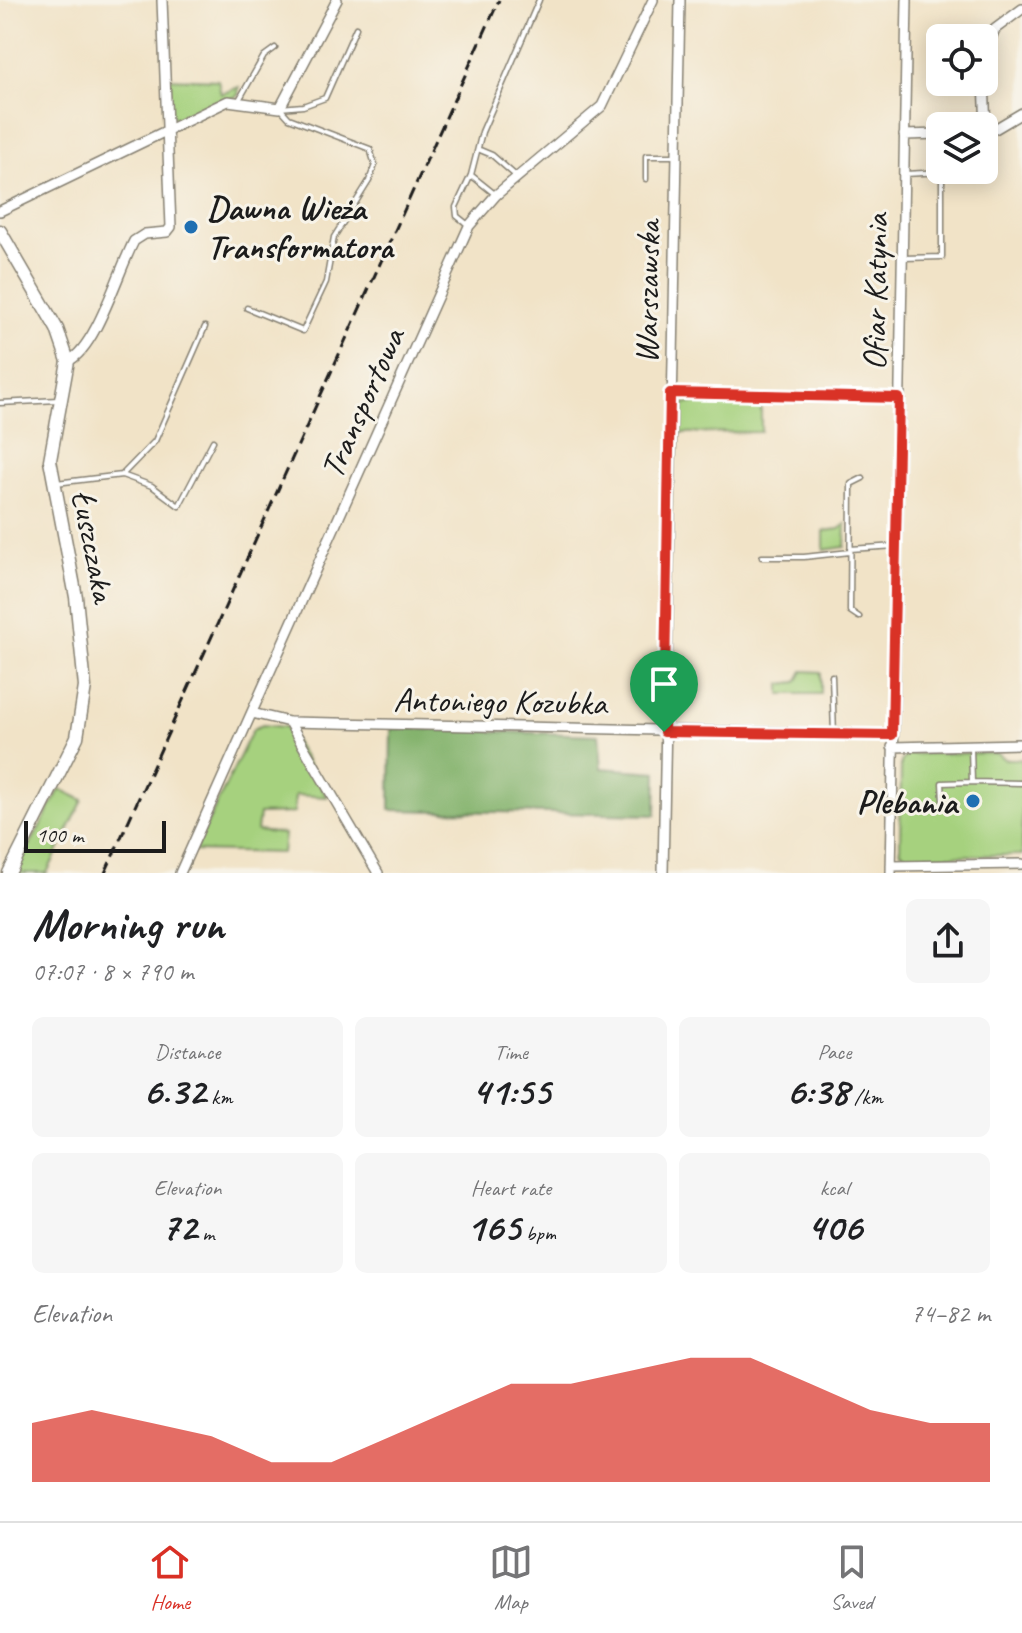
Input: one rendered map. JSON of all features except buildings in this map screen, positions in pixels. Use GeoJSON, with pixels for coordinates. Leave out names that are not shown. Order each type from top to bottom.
{"type":"FeatureCollection","features":[{"type":"Feature","properties":{"kind":"street"},"geometry":{"type":"LineString","coordinates":[[68,361],[87,343],[136,239],[167,232],[171,227],[162,0]]}},
{"type":"Feature","properties":{"kind":"street"},"geometry":{"type":"LineString","coordinates":[[0,211],[224,102],[239,100],[280,108],[337,0]]}},
{"type":"Feature","properties":{"kind":"street","name":"Transportowa"},"geometry":{"type":"LineString","coordinates":[[180,873],[469,226],[496,195],[602,106],[653,0]]}},
{"type":"Feature","properties":{"kind":"street","name":"Warszawska"},"geometry":{"type":"LineString","coordinates":[[663,873],[680,0]]}},
{"type":"Feature","properties":{"kind":"street","name":"Ofiar Katynia"},"geometry":{"type":"LineString","coordinates":[[891,870],[907,0]]}},
{"type":"Feature","properties":{"kind":"street"},"geometry":{"type":"LineString","coordinates":[[998,27],[1022,9]]}},
{"type":"Feature","properties":{"kind":"street"},"geometry":{"type":"LineString","coordinates":[[998,125],[1022,113]]}},
{"type":"Feature","properties":{"kind":"street"},"geometry":{"type":"LineString","coordinates":[[904,135],[926,134]]}},
{"type":"Feature","properties":{"kind":"street","name":"Łuszczaka"},"geometry":{"type":"LineString","coordinates":[[0,231],[57,329],[68,361],[51,445],[53,484],[83,644],[83,712],[77,737],[9,873]]}},
{"type":"Feature","properties":{"kind":"street"},"geometry":{"type":"LineString","coordinates":[[670,393],[899,398]]}},
{"type":"Feature","properties":{"kind":"street","name":"Antoniego Kozubka"},"geometry":{"type":"LineString","coordinates":[[252,713],[289,722],[892,735]]}},
{"type":"Feature","properties":{"kind":"street"},"geometry":{"type":"LineString","coordinates":[[289,722],[378,873]]}},
{"type":"Feature","properties":{"kind":"street"},"geometry":{"type":"LineString","coordinates":[[892,747],[1022,744]]}},
{"type":"Feature","properties":{"kind":"street"},"geometry":{"type":"LineString","coordinates":[[891,870],[1009,868],[1022,864]]}},
{"type":"Feature","properties":{"kind":"lane"},"geometry":{"type":"LineString","coordinates":[[469,226],[457,216],[456,207],[480,150],[482,132],[539,0]]}},
{"type":"Feature","properties":{"kind":"lane"},"geometry":{"type":"LineString","coordinates":[[280,108],[303,106],[325,98],[356,28]]}},
{"type":"Feature","properties":{"kind":"lane"},"geometry":{"type":"LineString","coordinates":[[239,100],[264,56],[275,48]]}},
{"type":"Feature","properties":{"kind":"lane"},"geometry":{"type":"LineString","coordinates":[[247,308],[303,331],[326,282],[334,237],[375,165],[370,149],[289,118],[280,108]]}},
{"type":"Feature","properties":{"kind":"lane"},"geometry":{"type":"LineString","coordinates":[[480,150],[492,155],[517,177]]}},
{"type":"Feature","properties":{"kind":"lane"},"geometry":{"type":"LineString","coordinates":[[646,179],[646,156],[676,156]]}},
{"type":"Feature","properties":{"kind":"lane"},"geometry":{"type":"LineString","coordinates":[[903,174],[926,172]]}},
{"type":"Feature","properties":{"kind":"lane"},"geometry":{"type":"LineString","coordinates":[[471,175],[496,195]]}},
{"type":"Feature","properties":{"kind":"lane"},"geometry":{"type":"LineString","coordinates":[[901,258],[942,257],[942,184]]}},
{"type":"Feature","properties":{"kind":"lane"},"geometry":{"type":"LineString","coordinates":[[122,475],[155,441],[205,327]]}},
{"type":"Feature","properties":{"kind":"lane"},"geometry":{"type":"LineString","coordinates":[[0,403],[62,399]]}},
{"type":"Feature","properties":{"kind":"lane"},"geometry":{"type":"LineString","coordinates":[[53,484],[122,475],[152,486],[179,506],[213,441]]}},
{"type":"Feature","properties":{"kind":"lane"},"geometry":{"type":"LineString","coordinates":[[859,617],[850,611],[851,484],[863,478]]}},
{"type":"Feature","properties":{"kind":"lane"},"geometry":{"type":"LineString","coordinates":[[762,557],[804,557],[896,546]]}},
{"type":"Feature","properties":{"kind":"lane"},"geometry":{"type":"LineString","coordinates":[[832,676],[834,735]]}},
{"type":"Feature","properties":{"kind":"lane"},"geometry":{"type":"LineString","coordinates":[[971,745],[972,782]]}},
{"type":"Feature","properties":{"kind":"lane"},"geometry":{"type":"LineString","coordinates":[[943,801],[942,783],[1022,783]]}},
{"type":"Feature","properties":{"kind":"green space"},"geometry":{"type":"Polygon","coordinates":[[[168,78],[218,80],[221,94],[239,87],[238,96],[177,119],[170,115],[168,78]]]}},
{"type":"Feature","properties":{"kind":"green space"},"geometry":{"type":"Polygon","coordinates":[[[682,403],[761,405],[761,432],[676,433],[676,407],[682,403]]]}},
{"type":"Feature","properties":{"kind":"green space"},"geometry":{"type":"Polygon","coordinates":[[[846,524],[845,547],[824,550],[824,531],[839,529],[846,524]]]}},
{"type":"Feature","properties":{"kind":"green space"},"geometry":{"type":"Polygon","coordinates":[[[803,671],[821,672],[821,694],[781,694],[781,684],[797,682],[803,671]]]}},
{"type":"Feature","properties":{"kind":"green space"},"geometry":{"type":"Polygon","coordinates":[[[262,725],[286,727],[327,797],[295,795],[294,813],[259,814],[257,831],[284,834],[282,853],[194,851],[253,729],[262,725]]]}},
{"type":"Feature","properties":{"kind":"green space"},"geometry":{"type":"Polygon","coordinates":[[[391,728],[598,735],[601,768],[657,772],[656,815],[390,810],[391,728]]]}},
{"type":"Feature","properties":{"kind":"green space"},"geometry":{"type":"Polygon","coordinates":[[[997,753],[1004,759],[1022,759],[1022,855],[906,856],[900,850],[901,762],[907,754],[997,753]]]}},
{"type":"Feature","properties":{"kind":"green space"},"geometry":{"type":"Polygon","coordinates":[[[60,789],[83,800],[47,873],[15,873],[60,789]]]}},
{"type":"Feature","properties":{"kind":"railway"},"geometry":{"type":"LineString","coordinates":[[105,873],[499,0]]}},
{"type":"Feature","properties":{"kind":"place","name":"Dawna Wieża Transformatora"},"geometry":{"type":"Point","coordinates":[191,227]}},
{"type":"Feature","properties":{"kind":"place","name":"Plebania"},"geometry":{"type":"Point","coordinates":[973,801]}},
{"type":"Feature","properties":{"kind":"route"},"geometry":{"type":"LineString","coordinates":[[670,393],[899,398],[892,735],[664,732],[670,393]]}}]}
